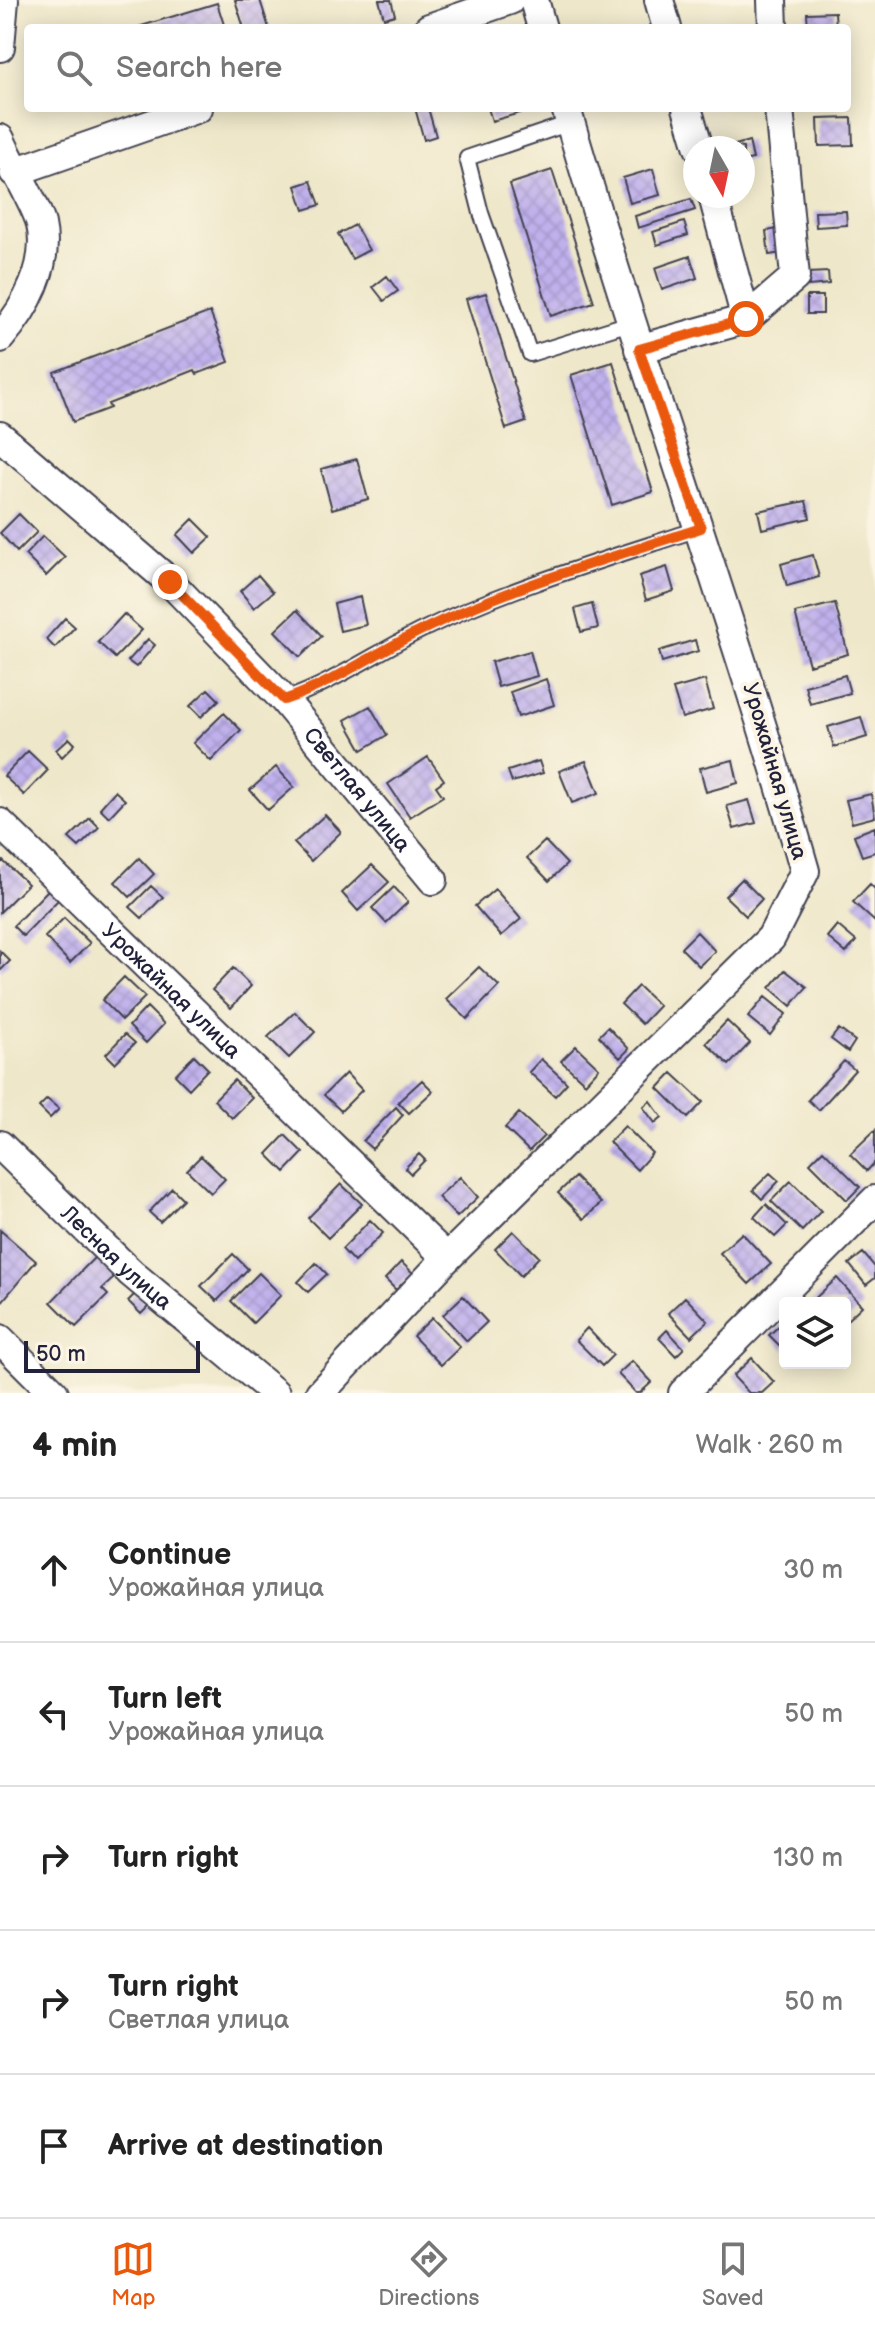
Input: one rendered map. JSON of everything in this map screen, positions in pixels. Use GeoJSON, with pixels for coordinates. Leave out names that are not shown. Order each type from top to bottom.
{"type":"FeatureCollection","features":[{"type":"Feature","properties":{"kind":"street"},"geometry":{"type":"LineString","coordinates":[[0,47],[4,0]]}},
{"type":"Feature","properties":{"kind":"street"},"geometry":{"type":"LineString","coordinates":[[441,24],[510,0]]}},
{"type":"Feature","properties":{"kind":"street"},"geometry":{"type":"LineString","coordinates":[[534,0],[541,24]]}},
{"type":"Feature","properties":{"kind":"street"},"geometry":{"type":"LineString","coordinates":[[659,0],[666,24]]}},
{"type":"Feature","properties":{"kind":"street"},"geometry":{"type":"LineString","coordinates":[[772,0],[773,24]]}},
{"type":"Feature","properties":{"kind":"street"},"geometry":{"type":"LineString","coordinates":[[14,172],[186,112]]}},
{"type":"Feature","properties":{"kind":"street"},"geometry":{"type":"LineString","coordinates":[[688,112],[695,136]]}},
{"type":"Feature","properties":{"kind":"street"},"geometry":{"type":"LineString","coordinates":[[634,336],[746,319],[795,277],[779,112]]}},
{"type":"Feature","properties":{"kind":"street","name":"Урожайная улица"},"geometry":{"type":"LineString","coordinates":[[331,1390],[447,1258],[771,938],[805,871],[701,528],[634,336],[568,116]]}},
{"type":"Feature","properties":{"kind":"street"},"geometry":{"type":"LineString","coordinates":[[0,139],[41,223],[42,269],[14,322],[0,338]]}},
{"type":"Feature","properties":{"kind":"street"},"geometry":{"type":"LineString","coordinates":[[716,208],[746,319]]}},
{"type":"Feature","properties":{"kind":"street","name":"Светлая улица"},"geometry":{"type":"LineString","coordinates":[[0,436],[170,582],[284,700],[433,880]]}},
{"type":"Feature","properties":{"kind":"street","name":"Урожайная улица"},"geometry":{"type":"LineString","coordinates":[[0,823],[447,1258]]}},
{"type":"Feature","properties":{"kind":"street","name":"Лесная улица"},"geometry":{"type":"LineString","coordinates":[[0,1145],[131,1273],[275,1393]]}},
{"type":"Feature","properties":{"kind":"street"},"geometry":{"type":"LineString","coordinates":[[683,1393],[875,1200]]}},
{"type":"Feature","properties":{"kind":"street"},"geometry":{"type":"LineString","coordinates":[[0,1339],[54,1393]]}},
{"type":"Feature","properties":{"kind":"lane"},"geometry":{"type":"LineString","coordinates":[[568,116],[467,158],[481,213],[530,354],[634,336]]}},
{"type":"Feature","properties":{"kind":"lane"},"geometry":{"type":"LineString","coordinates":[[284,700],[318,688],[421,631],[550,577],[701,528]]}},
{"type":"Feature","properties":{"kind":"building"},"geometry":{"type":"Polygon","coordinates":[[[235,0],[260,0],[268,24],[243,24],[235,0]]]}},
{"type":"Feature","properties":{"kind":"building"},"geometry":{"type":"Polygon","coordinates":[[[379,0],[391,0],[395,15],[384,18],[379,0]]]}},
{"type":"Feature","properties":{"kind":"building"},"geometry":{"type":"Polygon","coordinates":[[[217,3],[224,24],[148,24],[217,3]]]}},
{"type":"Feature","properties":{"kind":"building"},"geometry":{"type":"Polygon","coordinates":[[[835,12],[836,24],[808,24],[807,13],[835,12]]]}},
{"type":"Feature","properties":{"kind":"building"},"geometry":{"type":"Polygon","coordinates":[[[416,112],[429,112],[436,136],[424,140],[416,112]]]}},
{"type":"Feature","properties":{"kind":"building"},"geometry":{"type":"Polygon","coordinates":[[[489,112],[524,112],[492,121],[489,112]]]}},
{"type":"Feature","properties":{"kind":"building"},"geometry":{"type":"Polygon","coordinates":[[[852,118],[853,145],[819,146],[818,119],[852,118]]]}},
{"type":"Feature","properties":{"kind":"building"},"geometry":{"type":"Polygon","coordinates":[[[653,169],[660,195],[630,203],[623,178],[653,169]]]}},
{"type":"Feature","properties":{"kind":"building"},"geometry":{"type":"Polygon","coordinates":[[[552,170],[594,302],[551,316],[510,184],[552,170]]]}},
{"type":"Feature","properties":{"kind":"building"},"geometry":{"type":"Polygon","coordinates":[[[311,181],[320,205],[304,210],[296,186],[311,181]]]}},
{"type":"Feature","properties":{"kind":"building"},"geometry":{"type":"Polygon","coordinates":[[[683,201],[683,208],[695,210],[638,228],[635,216],[683,201]]]}},
{"type":"Feature","properties":{"kind":"building"},"geometry":{"type":"Polygon","coordinates":[[[846,211],[847,225],[816,227],[815,212],[846,211]]]}},
{"type":"Feature","properties":{"kind":"building"},"geometry":{"type":"Polygon","coordinates":[[[684,222],[688,235],[657,245],[653,232],[684,222]]]}},
{"type":"Feature","properties":{"kind":"building"},"geometry":{"type":"Polygon","coordinates":[[[355,225],[369,250],[352,259],[338,234],[355,225]]]}},
{"type":"Feature","properties":{"kind":"building"},"geometry":{"type":"Polygon","coordinates":[[[778,229],[782,253],[769,255],[766,231],[778,229]]]}},
{"type":"Feature","properties":{"kind":"building"},"geometry":{"type":"Polygon","coordinates":[[[690,256],[697,278],[662,290],[655,268],[690,256]]]}},
{"type":"Feature","properties":{"kind":"building"},"geometry":{"type":"Polygon","coordinates":[[[828,272],[829,284],[809,286],[808,273],[828,272]]]}},
{"type":"Feature","properties":{"kind":"building"},"geometry":{"type":"Polygon","coordinates":[[[387,276],[398,291],[384,301],[373,287],[387,276]]]}},
{"type":"Feature","properties":{"kind":"building"},"geometry":{"type":"Polygon","coordinates":[[[486,293],[526,422],[506,429],[466,299],[486,293]]]}},
{"type":"Feature","properties":{"kind":"building"},"geometry":{"type":"Polygon","coordinates":[[[807,296],[823,296],[823,314],[807,314],[807,296]]]}},
{"type":"Feature","properties":{"kind":"building"},"geometry":{"type":"Polygon","coordinates":[[[210,312],[229,362],[197,374],[195,370],[108,404],[110,408],[73,422],[54,372],[210,312]]]}},
{"type":"Feature","properties":{"kind":"building"},"geometry":{"type":"Polygon","coordinates":[[[613,362],[653,492],[612,505],[571,375],[613,362]]]}},
{"type":"Feature","properties":{"kind":"building"},"geometry":{"type":"Polygon","coordinates":[[[357,459],[368,499],[332,509],[321,469],[357,459]]]}},
{"type":"Feature","properties":{"kind":"building"},"geometry":{"type":"Polygon","coordinates":[[[806,501],[810,518],[762,529],[758,511],[806,501]]]}},
{"type":"Feature","properties":{"kind":"building"},"geometry":{"type":"Polygon","coordinates":[[[19,514],[37,532],[17,552],[0,533],[19,514]]]}},
{"type":"Feature","properties":{"kind":"building"},"geometry":{"type":"Polygon","coordinates":[[[193,519],[211,537],[194,553],[177,535],[193,519]]]}},
{"type":"Feature","properties":{"kind":"building"},"geometry":{"type":"Polygon","coordinates":[[[43,536],[65,557],[46,576],[25,555],[43,536]]]}},
{"type":"Feature","properties":{"kind":"building"},"geometry":{"type":"Polygon","coordinates":[[[813,555],[819,577],[787,586],[781,564],[813,555]]]}},
{"type":"Feature","properties":{"kind":"building"},"geometry":{"type":"Polygon","coordinates":[[[667,567],[674,591],[646,600],[639,576],[667,567]]]}},
{"type":"Feature","properties":{"kind":"building"},"geometry":{"type":"Polygon","coordinates":[[[258,575],[273,592],[254,608],[240,591],[258,575]]]}},
{"type":"Feature","properties":{"kind":"building"},"geometry":{"type":"Polygon","coordinates":[[[360,597],[366,625],[340,631],[334,604],[360,597]]]}},
{"type":"Feature","properties":{"kind":"building"},"geometry":{"type":"Polygon","coordinates":[[[835,603],[848,654],[809,665],[795,613],[835,603]]]}},
{"type":"Feature","properties":{"kind":"building"},"geometry":{"type":"Polygon","coordinates":[[[592,604],[598,628],[581,632],[575,609],[592,604]]]}},
{"type":"Feature","properties":{"kind":"building"},"geometry":{"type":"Polygon","coordinates":[[[297,610],[322,636],[300,657],[275,631],[297,610]]]}},
{"type":"Feature","properties":{"kind":"building"},"geometry":{"type":"Polygon","coordinates":[[[124,614],[142,630],[115,658],[98,642],[124,614]]]}},
{"type":"Feature","properties":{"kind":"building"},"geometry":{"type":"Polygon","coordinates":[[[65,618],[75,627],[55,648],[46,639],[65,618]]]}},
{"type":"Feature","properties":{"kind":"building"},"geometry":{"type":"Polygon","coordinates":[[[148,639],[155,645],[136,667],[128,661],[148,639]]]}},
{"type":"Feature","properties":{"kind":"building"},"geometry":{"type":"Polygon","coordinates":[[[695,640],[698,651],[662,662],[659,651],[695,640]]]}},
{"type":"Feature","properties":{"kind":"building"},"geometry":{"type":"Polygon","coordinates":[[[530,651],[537,676],[498,687],[491,662],[530,651]]]}},
{"type":"Feature","properties":{"kind":"building"},"geometry":{"type":"Polygon","coordinates":[[[845,675],[850,693],[810,704],[805,686],[845,675]]]}},
{"type":"Feature","properties":{"kind":"building"},"geometry":{"type":"Polygon","coordinates":[[[546,679],[554,705],[518,717],[510,692],[546,679]]]}},
{"type":"Feature","properties":{"kind":"building"},"geometry":{"type":"Polygon","coordinates":[[[705,680],[713,709],[682,718],[673,689],[705,680]]]}},
{"type":"Feature","properties":{"kind":"building"},"geometry":{"type":"Polygon","coordinates":[[[208,689],[219,700],[201,717],[190,706],[208,689]]]}},
{"type":"Feature","properties":{"kind":"building"},"geometry":{"type":"Polygon","coordinates":[[[370,706],[387,735],[362,750],[345,720],[370,706]]]}},
{"type":"Feature","properties":{"kind":"building"},"geometry":{"type":"Polygon","coordinates":[[[224,713],[241,730],[211,761],[193,743],[224,713]]]}},
{"type":"Feature","properties":{"kind":"building"},"geometry":{"type":"Polygon","coordinates":[[[861,717],[867,737],[834,747],[828,727],[861,717]]]}},
{"type":"Feature","properties":{"kind":"building"},"geometry":{"type":"Polygon","coordinates":[[[69,738],[75,744],[62,757],[56,750],[69,738]]]}},
{"type":"Feature","properties":{"kind":"building"},"geometry":{"type":"Polygon","coordinates":[[[28,751],[48,770],[24,795],[4,776],[28,751]]]}},
{"type":"Feature","properties":{"kind":"building"},"geometry":{"type":"Polygon","coordinates":[[[428,757],[444,780],[436,786],[443,796],[410,817],[388,784],[428,757]]]}},
{"type":"Feature","properties":{"kind":"building"},"geometry":{"type":"Polygon","coordinates":[[[733,760],[738,783],[706,792],[700,768],[733,760]]]}},
{"type":"Feature","properties":{"kind":"building"},"geometry":{"type":"Polygon","coordinates":[[[539,761],[543,773],[512,782],[508,771],[539,761]]]}},
{"type":"Feature","properties":{"kind":"building"},"geometry":{"type":"Polygon","coordinates":[[[586,761],[599,793],[572,803],[559,771],[586,761]]]}},
{"type":"Feature","properties":{"kind":"building"},"geometry":{"type":"Polygon","coordinates":[[[276,767],[294,787],[268,810],[250,790],[276,767]]]}},
{"type":"Feature","properties":{"kind":"building"},"geometry":{"type":"Polygon","coordinates":[[[115,791],[125,800],[109,817],[100,808],[115,791]]]}},
{"type":"Feature","properties":{"kind":"building"},"geometry":{"type":"Polygon","coordinates":[[[871,794],[875,817],[852,823],[846,800],[871,794]]]}},
{"type":"Feature","properties":{"kind":"building"},"geometry":{"type":"Polygon","coordinates":[[[749,800],[756,823],[734,829],[727,806],[749,800]]]}},
{"type":"Feature","properties":{"kind":"building"},"geometry":{"type":"Polygon","coordinates":[[[325,815],[341,832],[311,861],[294,843],[325,815]]]}},
{"type":"Feature","properties":{"kind":"building"},"geometry":{"type":"Polygon","coordinates":[[[90,818],[99,827],[79,847],[69,838],[90,818]]]}},
{"type":"Feature","properties":{"kind":"building"},"geometry":{"type":"Polygon","coordinates":[[[875,827],[875,852],[862,856],[854,835],[875,827]]]}},
{"type":"Feature","properties":{"kind":"building"},"geometry":{"type":"Polygon","coordinates":[[[545,841],[567,864],[549,881],[527,858],[545,841]]]}},
{"type":"Feature","properties":{"kind":"building"},"geometry":{"type":"Polygon","coordinates":[[[139,858],[154,874],[130,897],[115,882],[139,858]]]}},
{"type":"Feature","properties":{"kind":"building"},"geometry":{"type":"Polygon","coordinates":[[[3,861],[28,884],[0,912],[0,864],[3,861]]]}},
{"type":"Feature","properties":{"kind":"building"},"geometry":{"type":"Polygon","coordinates":[[[372,865],[389,882],[358,911],[342,893],[372,865]]]}},
{"type":"Feature","properties":{"kind":"building"},"geometry":{"type":"Polygon","coordinates":[[[742,879],[762,899],[746,916],[725,896],[742,879]]]}},
{"type":"Feature","properties":{"kind":"building"},"geometry":{"type":"Polygon","coordinates":[[[870,884],[875,889],[875,922],[853,902],[870,884]]]}},
{"type":"Feature","properties":{"kind":"building"},"geometry":{"type":"Polygon","coordinates":[[[151,886],[163,897],[142,918],[130,907],[151,886]]]}},
{"type":"Feature","properties":{"kind":"building"},"geometry":{"type":"Polygon","coordinates":[[[394,887],[408,902],[386,923],[372,908],[394,887]]]}},
{"type":"Feature","properties":{"kind":"building"},"geometry":{"type":"Polygon","coordinates":[[[495,889],[521,919],[501,936],[475,906],[495,889]]]}},
{"type":"Feature","properties":{"kind":"building"},"geometry":{"type":"Polygon","coordinates":[[[48,890],[58,900],[23,936],[13,926],[48,890]]]}},
{"type":"Feature","properties":{"kind":"building"},"geometry":{"type":"Polygon","coordinates":[[[64,918],[90,943],[70,963],[45,937],[64,918]]]}},
{"type":"Feature","properties":{"kind":"building"},"geometry":{"type":"Polygon","coordinates":[[[837,925],[856,941],[846,953],[827,937],[837,925]]]}},
{"type":"Feature","properties":{"kind":"building"},"geometry":{"type":"Polygon","coordinates":[[[697,932],[715,951],[699,966],[681,948],[697,932]]]}},
{"type":"Feature","properties":{"kind":"building"},"geometry":{"type":"Polygon","coordinates":[[[0,951],[10,961],[0,971],[0,951]]]}},
{"type":"Feature","properties":{"kind":"building"},"geometry":{"type":"Polygon","coordinates":[[[479,967],[499,986],[467,1019],[446,999],[479,967]]]}},
{"type":"Feature","properties":{"kind":"building"},"geometry":{"type":"Polygon","coordinates":[[[233,968],[251,986],[231,1008],[212,990],[233,968]]]}},
{"type":"Feature","properties":{"kind":"building"},"geometry":{"type":"Polygon","coordinates":[[[785,970],[807,987],[791,1006],[770,988],[785,970]]]}},
{"type":"Feature","properties":{"kind":"building"},"geometry":{"type":"Polygon","coordinates":[[[124,977],[145,997],[122,1020],[102,1000],[124,977]]]}},
{"type":"Feature","properties":{"kind":"building"},"geometry":{"type":"Polygon","coordinates":[[[638,986],[659,1006],[642,1024],[621,1004],[638,986]]]}},
{"type":"Feature","properties":{"kind":"building"},"geometry":{"type":"Polygon","coordinates":[[[765,997],[786,1014],[770,1035],[748,1017],[765,997]]]}},
{"type":"Feature","properties":{"kind":"building"},"geometry":{"type":"Polygon","coordinates":[[[147,1007],[164,1024],[146,1043],[129,1026],[147,1007]]]}},
{"type":"Feature","properties":{"kind":"building"},"geometry":{"type":"Polygon","coordinates":[[[295,1012],[315,1032],[289,1058],[268,1037],[295,1012]]]}},
{"type":"Feature","properties":{"kind":"building"},"geometry":{"type":"Polygon","coordinates":[[[727,1021],[750,1043],[729,1065],[706,1043],[727,1021]]]}},
{"type":"Feature","properties":{"kind":"building"},"geometry":{"type":"Polygon","coordinates":[[[608,1027],[629,1049],[620,1058],[599,1036],[608,1027]]]}},
{"type":"Feature","properties":{"kind":"building"},"geometry":{"type":"Polygon","coordinates":[[[839,1029],[855,1041],[848,1052],[831,1039],[839,1029]]]}},
{"type":"Feature","properties":{"kind":"building"},"geometry":{"type":"Polygon","coordinates":[[[125,1034],[135,1043],[115,1063],[106,1054],[125,1034]]]}},
{"type":"Feature","properties":{"kind":"building"},"geometry":{"type":"Polygon","coordinates":[[[576,1046],[599,1068],[585,1083],[561,1061],[576,1046]]]}},
{"type":"Feature","properties":{"kind":"building"},"geometry":{"type":"Polygon","coordinates":[[[194,1055],[208,1069],[189,1089],[175,1075],[194,1055]]]}},
{"type":"Feature","properties":{"kind":"building"},"geometry":{"type":"Polygon","coordinates":[[[541,1059],[567,1083],[555,1096],[529,1072],[541,1059]]]}},
{"type":"Feature","properties":{"kind":"building"},"geometry":{"type":"Polygon","coordinates":[[[844,1061],[855,1070],[819,1110],[808,1100],[844,1061]]]}},
{"type":"Feature","properties":{"kind":"building"},"geometry":{"type":"Polygon","coordinates":[[[346,1073],[362,1090],[341,1111],[324,1095],[346,1073]]]}},
{"type":"Feature","properties":{"kind":"building"},"geometry":{"type":"Polygon","coordinates":[[[672,1073],[703,1102],[688,1118],[658,1088],[672,1073]]]}},
{"type":"Feature","properties":{"kind":"building"},"geometry":{"type":"Polygon","coordinates":[[[234,1080],[252,1098],[232,1118],[214,1100],[234,1080]]]}},
{"type":"Feature","properties":{"kind":"building"},"geometry":{"type":"Polygon","coordinates":[[[422,1080],[433,1091],[409,1113],[398,1102],[422,1080]]]}},
{"type":"Feature","properties":{"kind":"building"},"geometry":{"type":"Polygon","coordinates":[[[47,1099],[59,1109],[50,1118],[39,1107],[47,1099]]]}},
{"type":"Feature","properties":{"kind":"building"},"geometry":{"type":"Polygon","coordinates":[[[650,1101],[662,1117],[655,1123],[643,1107],[650,1101]]]}},
{"type":"Feature","properties":{"kind":"building"},"geometry":{"type":"Polygon","coordinates":[[[396,1107],[403,1115],[372,1149],[363,1141],[396,1107]]]}},
{"type":"Feature","properties":{"kind":"building"},"geometry":{"type":"Polygon","coordinates":[[[519,1113],[544,1136],[529,1151],[505,1128],[519,1113]]]}},
{"type":"Feature","properties":{"kind":"building"},"geometry":{"type":"Polygon","coordinates":[[[625,1126],[652,1153],[637,1170],[609,1142],[625,1126]]]}},
{"type":"Feature","properties":{"kind":"building"},"geometry":{"type":"Polygon","coordinates":[[[875,1130],[875,1162],[867,1171],[850,1154],[875,1130]]]}},
{"type":"Feature","properties":{"kind":"building"},"geometry":{"type":"Polygon","coordinates":[[[285,1135],[303,1153],[285,1172],[267,1154],[285,1135]]]}},
{"type":"Feature","properties":{"kind":"building"},"geometry":{"type":"Polygon","coordinates":[[[823,1150],[860,1187],[847,1200],[810,1163],[823,1150]]]}},
{"type":"Feature","properties":{"kind":"building"},"geometry":{"type":"Polygon","coordinates":[[[419,1154],[425,1160],[411,1174],[405,1168],[419,1154]]]}},
{"type":"Feature","properties":{"kind":"building"},"geometry":{"type":"Polygon","coordinates":[[[201,1156],[225,1179],[211,1193],[187,1170],[201,1156]]]}},
{"type":"Feature","properties":{"kind":"building"},"geometry":{"type":"Polygon","coordinates":[[[770,1173],[779,1181],[762,1199],[753,1190],[770,1173]]]}},
{"type":"Feature","properties":{"kind":"building"},"geometry":{"type":"Polygon","coordinates":[[[460,1177],[478,1197],[457,1217],[438,1197],[460,1177]]]}},
{"type":"Feature","properties":{"kind":"building"},"geometry":{"type":"Polygon","coordinates":[[[575,1177],[601,1203],[584,1219],[558,1193],[575,1177]]]}},
{"type":"Feature","properties":{"kind":"building"},"geometry":{"type":"Polygon","coordinates":[[[791,1181],[821,1211],[802,1231],[771,1201],[791,1181]]]}},
{"type":"Feature","properties":{"kind":"building"},"geometry":{"type":"Polygon","coordinates":[[[341,1184],[362,1204],[328,1238],[308,1218],[341,1184]]]}},
{"type":"Feature","properties":{"kind":"building"},"geometry":{"type":"Polygon","coordinates":[[[172,1188],[183,1199],[160,1222],[149,1212],[172,1188]]]}},
{"type":"Feature","properties":{"kind":"building"},"geometry":{"type":"Polygon","coordinates":[[[766,1204],[787,1225],[775,1237],[754,1217],[766,1204]]]}},
{"type":"Feature","properties":{"kind":"building"},"geometry":{"type":"Polygon","coordinates":[[[370,1220],[383,1233],[354,1262],[342,1249],[370,1220]]]}},
{"type":"Feature","properties":{"kind":"building"},"geometry":{"type":"Polygon","coordinates":[[[0,1230],[36,1261],[0,1304],[0,1230]]]}},
{"type":"Feature","properties":{"kind":"building"},"geometry":{"type":"Polygon","coordinates":[[[513,1231],[539,1257],[521,1276],[495,1249],[513,1231]]]}},
{"type":"Feature","properties":{"kind":"building"},"geometry":{"type":"Polygon","coordinates":[[[742,1233],[771,1264],[749,1284],[720,1253],[742,1233]]]}},
{"type":"Feature","properties":{"kind":"building"},"geometry":{"type":"Polygon","coordinates":[[[863,1253],[875,1267],[875,1278],[866,1285],[849,1264],[863,1253]]]}},
{"type":"Feature","properties":{"kind":"building"},"geometry":{"type":"Polygon","coordinates":[[[233,1254],[248,1269],[217,1301],[201,1286],[233,1254]]]}},
{"type":"Feature","properties":{"kind":"building"},"geometry":{"type":"Polygon","coordinates":[[[95,1257],[115,1277],[102,1289],[108,1295],[76,1327],[51,1302],[95,1257]]]}},
{"type":"Feature","properties":{"kind":"building"},"geometry":{"type":"Polygon","coordinates":[[[401,1262],[413,1273],[396,1290],[385,1279],[401,1262]]]}},
{"type":"Feature","properties":{"kind":"building"},"geometry":{"type":"Polygon","coordinates":[[[316,1263],[327,1274],[308,1292],[298,1282],[316,1263]]]}},
{"type":"Feature","properties":{"kind":"building"},"geometry":{"type":"Polygon","coordinates":[[[259,1273],[281,1295],[253,1323],[231,1301],[259,1273]]]}},
{"type":"Feature","properties":{"kind":"building"},"geometry":{"type":"Polygon","coordinates":[[[837,1278],[862,1306],[851,1316],[851,1297],[816,1297],[837,1278]]]}},
{"type":"Feature","properties":{"kind":"building"},"geometry":{"type":"Polygon","coordinates":[[[136,1293],[149,1306],[141,1314],[128,1301],[136,1293]]]}},
{"type":"Feature","properties":{"kind":"building"},"geometry":{"type":"Polygon","coordinates":[[[463,1296],[487,1322],[467,1341],[443,1315],[463,1296]]]}},
{"type":"Feature","properties":{"kind":"building"},"geometry":{"type":"Polygon","coordinates":[[[685,1297],[708,1321],[691,1337],[668,1313],[685,1297]]]}},
{"type":"Feature","properties":{"kind":"building"},"geometry":{"type":"Polygon","coordinates":[[[432,1318],[460,1347],[441,1365],[413,1336],[432,1318]]]}},
{"type":"Feature","properties":{"kind":"building"},"geometry":{"type":"Polygon","coordinates":[[[779,1326],[779,1345],[769,1335],[779,1326]]]}},
{"type":"Feature","properties":{"kind":"building"},"geometry":{"type":"Polygon","coordinates":[[[587,1328],[613,1355],[602,1366],[576,1340],[587,1328]]]}},
{"type":"Feature","properties":{"kind":"building"},"geometry":{"type":"Polygon","coordinates":[[[667,1330],[684,1348],[676,1356],[659,1338],[667,1330]]]}},
{"type":"Feature","properties":{"kind":"building"},"geometry":{"type":"Polygon","coordinates":[[[752,1358],[774,1382],[762,1393],[749,1393],[733,1376],[752,1358]]]}},
{"type":"Feature","properties":{"kind":"building"},"geometry":{"type":"Polygon","coordinates":[[[632,1361],[652,1382],[640,1393],[636,1393],[618,1374],[632,1361]]]}},
{"type":"Feature","properties":{"kind":"route"},"geometry":{"type":"LineString","coordinates":[[170,582],[284,700],[318,688],[421,631],[550,577],[701,528],[639,349],[746,319]]}}]}
